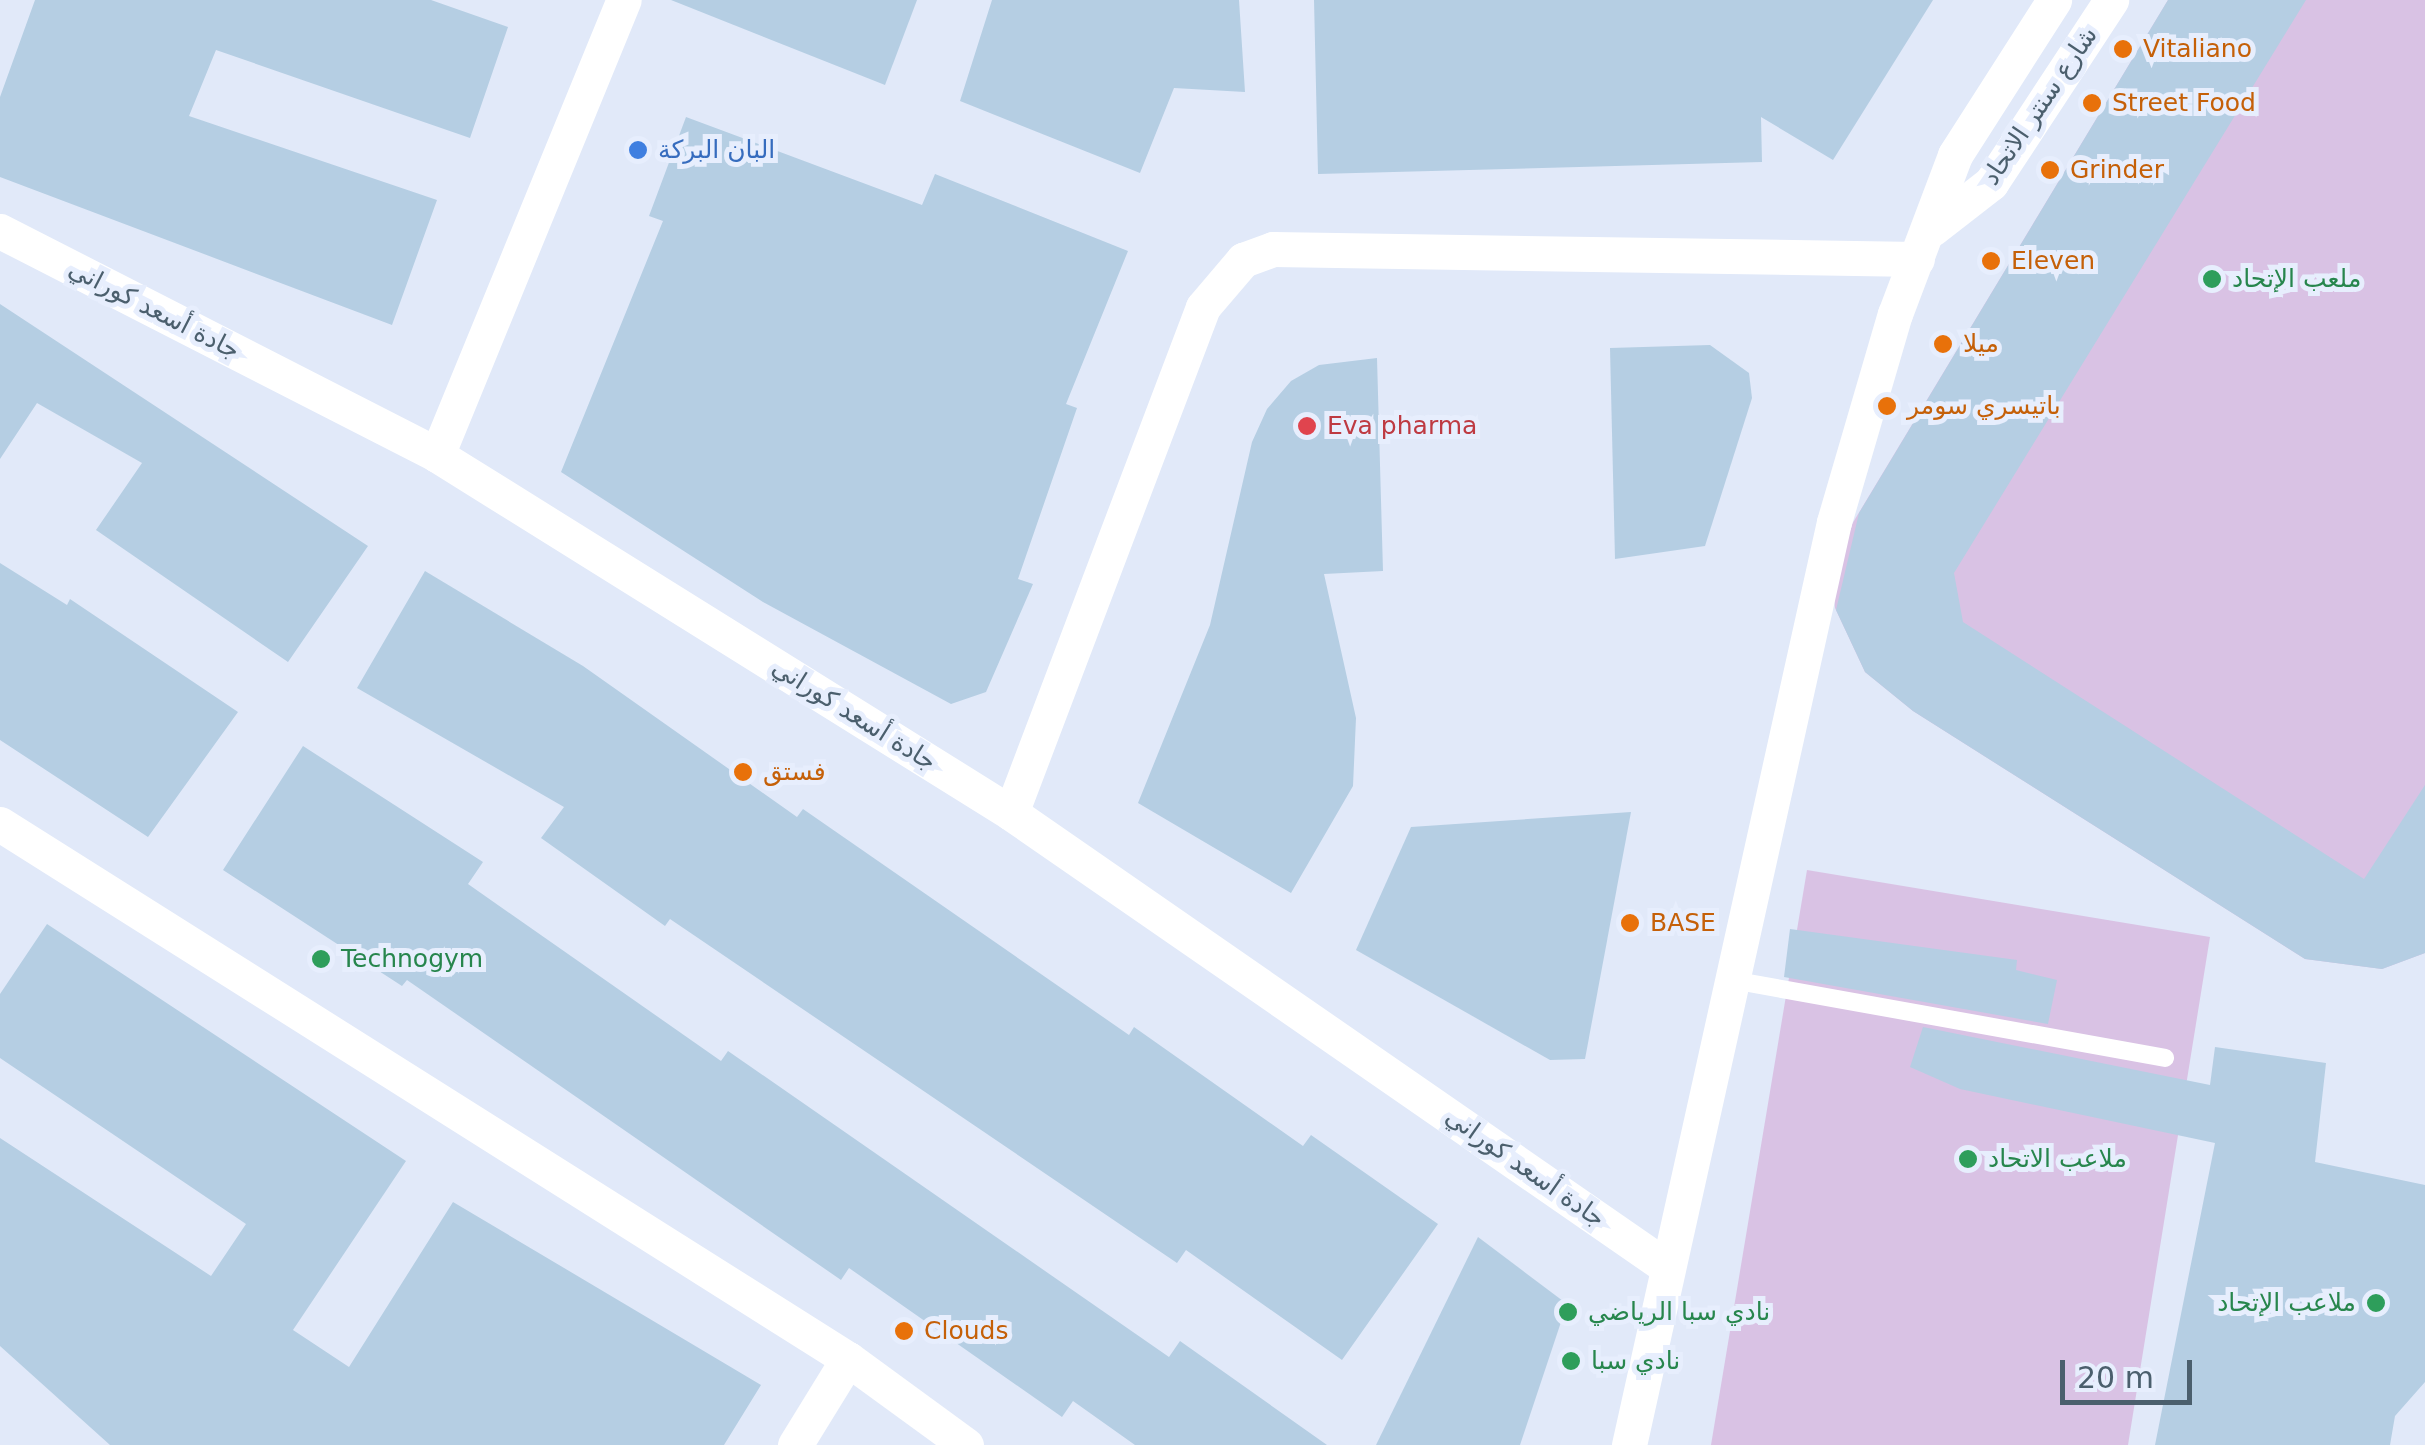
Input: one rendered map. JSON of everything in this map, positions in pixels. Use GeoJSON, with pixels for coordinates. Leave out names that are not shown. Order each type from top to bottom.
{"type":"FeatureCollection","features":[{"type":"Feature","properties":{"kind":"street"},"geometry":{"type":"LineString","coordinates":[[437,455],[624,0]]}},
{"type":"Feature","properties":{"kind":"street","name":"شارع سنتر الاتحاد"},"geometry":{"type":"LineString","coordinates":[[1924,244],[1955,156],[2054,0]]}},
{"type":"Feature","properties":{"kind":"street","name":"شارع سنتر الاتحاد"},"geometry":{"type":"LineString","coordinates":[[1924,244],[1991,183],[2111,0]]}},
{"type":"Feature","properties":{"kind":"street","name":"جادة أسعد كوراني"},"geometry":{"type":"LineString","coordinates":[[0,231],[437,455],[1011,813],[1668,1267]]}},
{"type":"Feature","properties":{"kind":"street"},"geometry":{"type":"LineString","coordinates":[[1011,813],[1203,307],[1243,260],[1272,249],[1924,244],[1834,522],[1629,1445]]}},
{"type":"Feature","properties":{"kind":"street"},"geometry":{"type":"LineString","coordinates":[[0,824],[848,1360],[966,1445]]}},
{"type":"Feature","properties":{"kind":"street"},"geometry":{"type":"LineString","coordinates":[[794,1445],[848,1360]]}},
{"type":"Feature","properties":{"kind":"lane"},"geometry":{"type":"LineString","coordinates":[[1732,980],[2165,1058]]}},
{"type":"Feature","properties":{"kind":"shaded area","name":"ملعب الإتحاد"},"geometry":{"type":"Polygon","coordinates":[[[2168,0],[2425,0],[2425,953],[2382,969],[2305,959],[1913,711],[1865,672],[1835,608],[1831,559],[2168,0]]]}},
{"type":"Feature","properties":{"kind":"shaded area","name":"ملاعب الاتحاد"},"geometry":{"type":"Polygon","coordinates":[[[1807,870],[2210,937],[2128,1445],[1711,1445],[1807,870]]]}},
{"type":"Feature","properties":{"kind":"building"},"geometry":{"type":"Polygon","coordinates":[[[35,0],[431,0],[508,27],[470,138],[216,50],[189,116],[437,200],[392,325],[0,177],[0,97],[35,0]]]}},
{"type":"Feature","properties":{"kind":"building"},"geometry":{"type":"Polygon","coordinates":[[[671,0],[917,0],[885,85],[671,0]]]}},
{"type":"Feature","properties":{"kind":"building"},"geometry":{"type":"Polygon","coordinates":[[[992,0],[1239,0],[1245,92],[1174,88],[1140,173],[960,101],[992,0]]]}},
{"type":"Feature","properties":{"kind":"building"},"geometry":{"type":"Polygon","coordinates":[[[1314,0],[1933,0],[1833,160],[1761,117],[1762,162],[1318,174],[1314,0]]]}},
{"type":"Feature","properties":{"kind":"building"},"geometry":{"type":"Polygon","coordinates":[[[2168,0],[2306,0],[1954,573],[1963,622],[2364,879],[2425,785],[2425,953],[2382,969],[2305,959],[1913,711],[1865,672],[1836,610],[1859,513],[2168,0]]]}},
{"type":"Feature","properties":{"kind":"building"},"geometry":{"type":"Polygon","coordinates":[[[686,117],[922,205],[935,174],[1128,251],[1066,404],[1077,408],[1018,579],[1033,584],[986,692],[951,704],[763,602],[561,472],[663,221],[649,216],[686,117]]]}},
{"type":"Feature","properties":{"kind":"building"},"geometry":{"type":"Polygon","coordinates":[[[0,304],[368,546],[288,662],[96,530],[142,463],[37,403],[0,459],[0,304]]]}},
{"type":"Feature","properties":{"kind":"building"},"geometry":{"type":"Polygon","coordinates":[[[1710,345],[1749,373],[1752,398],[1705,546],[1615,559],[1610,348],[1710,345]]]}},
{"type":"Feature","properties":{"kind":"building"},"geometry":{"type":"Polygon","coordinates":[[[1377,358],[1383,571],[1324,574],[1356,718],[1353,786],[1291,893],[1138,803],[1210,625],[1252,442],[1267,409],[1291,381],[1319,365],[1377,358]]]}},
{"type":"Feature","properties":{"kind":"building"},"geometry":{"type":"Polygon","coordinates":[[[0,563],[67,605],[70,599],[238,712],[148,837],[0,740],[0,563]]]}},
{"type":"Feature","properties":{"kind":"building"},"geometry":{"type":"Polygon","coordinates":[[[425,571],[583,666],[797,817],[803,809],[1129,1035],[1134,1027],[1303,1146],[1311,1135],[1438,1224],[1342,1360],[1186,1250],[1177,1263],[670,919],[665,926],[541,838],[564,807],[357,688],[425,571]]]}},
{"type":"Feature","properties":{"kind":"building"},"geometry":{"type":"Polygon","coordinates":[[[303,746],[483,862],[468,884],[721,1061],[728,1051],[1169,1357],[1180,1341],[1327,1445],[1135,1445],[1073,1401],[1062,1417],[849,1268],[841,1280],[407,980],[402,986],[223,870],[303,746]]]}},
{"type":"Feature","properties":{"kind":"building"},"geometry":{"type":"Polygon","coordinates":[[[1631,812],[1585,1059],[1550,1060],[1356,950],[1411,827],[1631,812]]]}},
{"type":"Feature","properties":{"kind":"building"},"geometry":{"type":"Polygon","coordinates":[[[47,924],[406,1161],[293,1330],[349,1367],[453,1202],[761,1385],[724,1445],[110,1445],[0,1346],[0,1138],[211,1276],[246,1224],[0,1058],[0,994],[47,924]]]}},
{"type":"Feature","properties":{"kind":"building"},"geometry":{"type":"Polygon","coordinates":[[[1790,929],[2017,960],[2016,970],[2057,980],[2048,1024],[1784,977],[1790,929]]]}},
{"type":"Feature","properties":{"kind":"building"},"geometry":{"type":"Polygon","coordinates":[[[1923,1027],[2210,1085],[2215,1047],[2326,1063],[2315,1162],[2425,1185],[2425,1382],[2395,1416],[2390,1445],[2155,1445],[2215,1143],[1960,1089],[1910,1067],[1923,1027]]]}},
{"type":"Feature","properties":{"kind":"building"},"geometry":{"type":"Polygon","coordinates":[[[1478,1237],[1567,1304],[1520,1445],[1376,1445],[1478,1237]]]}},
{"type":"Feature","properties":{"kind":"place","name":"Vitaliano"},"geometry":{"type":"Point","coordinates":[2123,49]}},
{"type":"Feature","properties":{"kind":"place","name":"Street Food"},"geometry":{"type":"Point","coordinates":[2092,103]}},
{"type":"Feature","properties":{"kind":"place","name":"البان البركة"},"geometry":{"type":"Point","coordinates":[638,150]}},
{"type":"Feature","properties":{"kind":"place","name":"Grinder"},"geometry":{"type":"Point","coordinates":[2050,170]}},
{"type":"Feature","properties":{"kind":"place","name":"Eleven"},"geometry":{"type":"Point","coordinates":[1991,261]}},
{"type":"Feature","properties":{"kind":"place","name":"ملعب الإتحاد"},"geometry":{"type":"Point","coordinates":[2212,279]}},
{"type":"Feature","properties":{"kind":"place","name":"ميلا"},"geometry":{"type":"Point","coordinates":[1943,344]}},
{"type":"Feature","properties":{"kind":"place","name":"باتيسري سومر"},"geometry":{"type":"Point","coordinates":[1887,406]}},
{"type":"Feature","properties":{"kind":"place","name":"Eva pharma"},"geometry":{"type":"Point","coordinates":[1307,426]}},
{"type":"Feature","properties":{"kind":"place","name":"فستق"},"geometry":{"type":"Point","coordinates":[743,772]}},
{"type":"Feature","properties":{"kind":"place","name":"BASE"},"geometry":{"type":"Point","coordinates":[1630,923]}},
{"type":"Feature","properties":{"kind":"place","name":"Technogym"},"geometry":{"type":"Point","coordinates":[321,959]}},
{"type":"Feature","properties":{"kind":"place","name":"ملاعب الاتحاد"},"geometry":{"type":"Point","coordinates":[1968,1159]}},
{"type":"Feature","properties":{"kind":"place","name":"ملاعب الإتحاد"},"geometry":{"type":"Point","coordinates":[2376,1303]}},
{"type":"Feature","properties":{"kind":"place","name":"نادي سبا الرياضي"},"geometry":{"type":"Point","coordinates":[1568,1312]}},
{"type":"Feature","properties":{"kind":"place","name":"Clouds"},"geometry":{"type":"Point","coordinates":[904,1331]}},
{"type":"Feature","properties":{"kind":"place","name":"نادي سبا"},"geometry":{"type":"Point","coordinates":[1571,1361]}}]}
